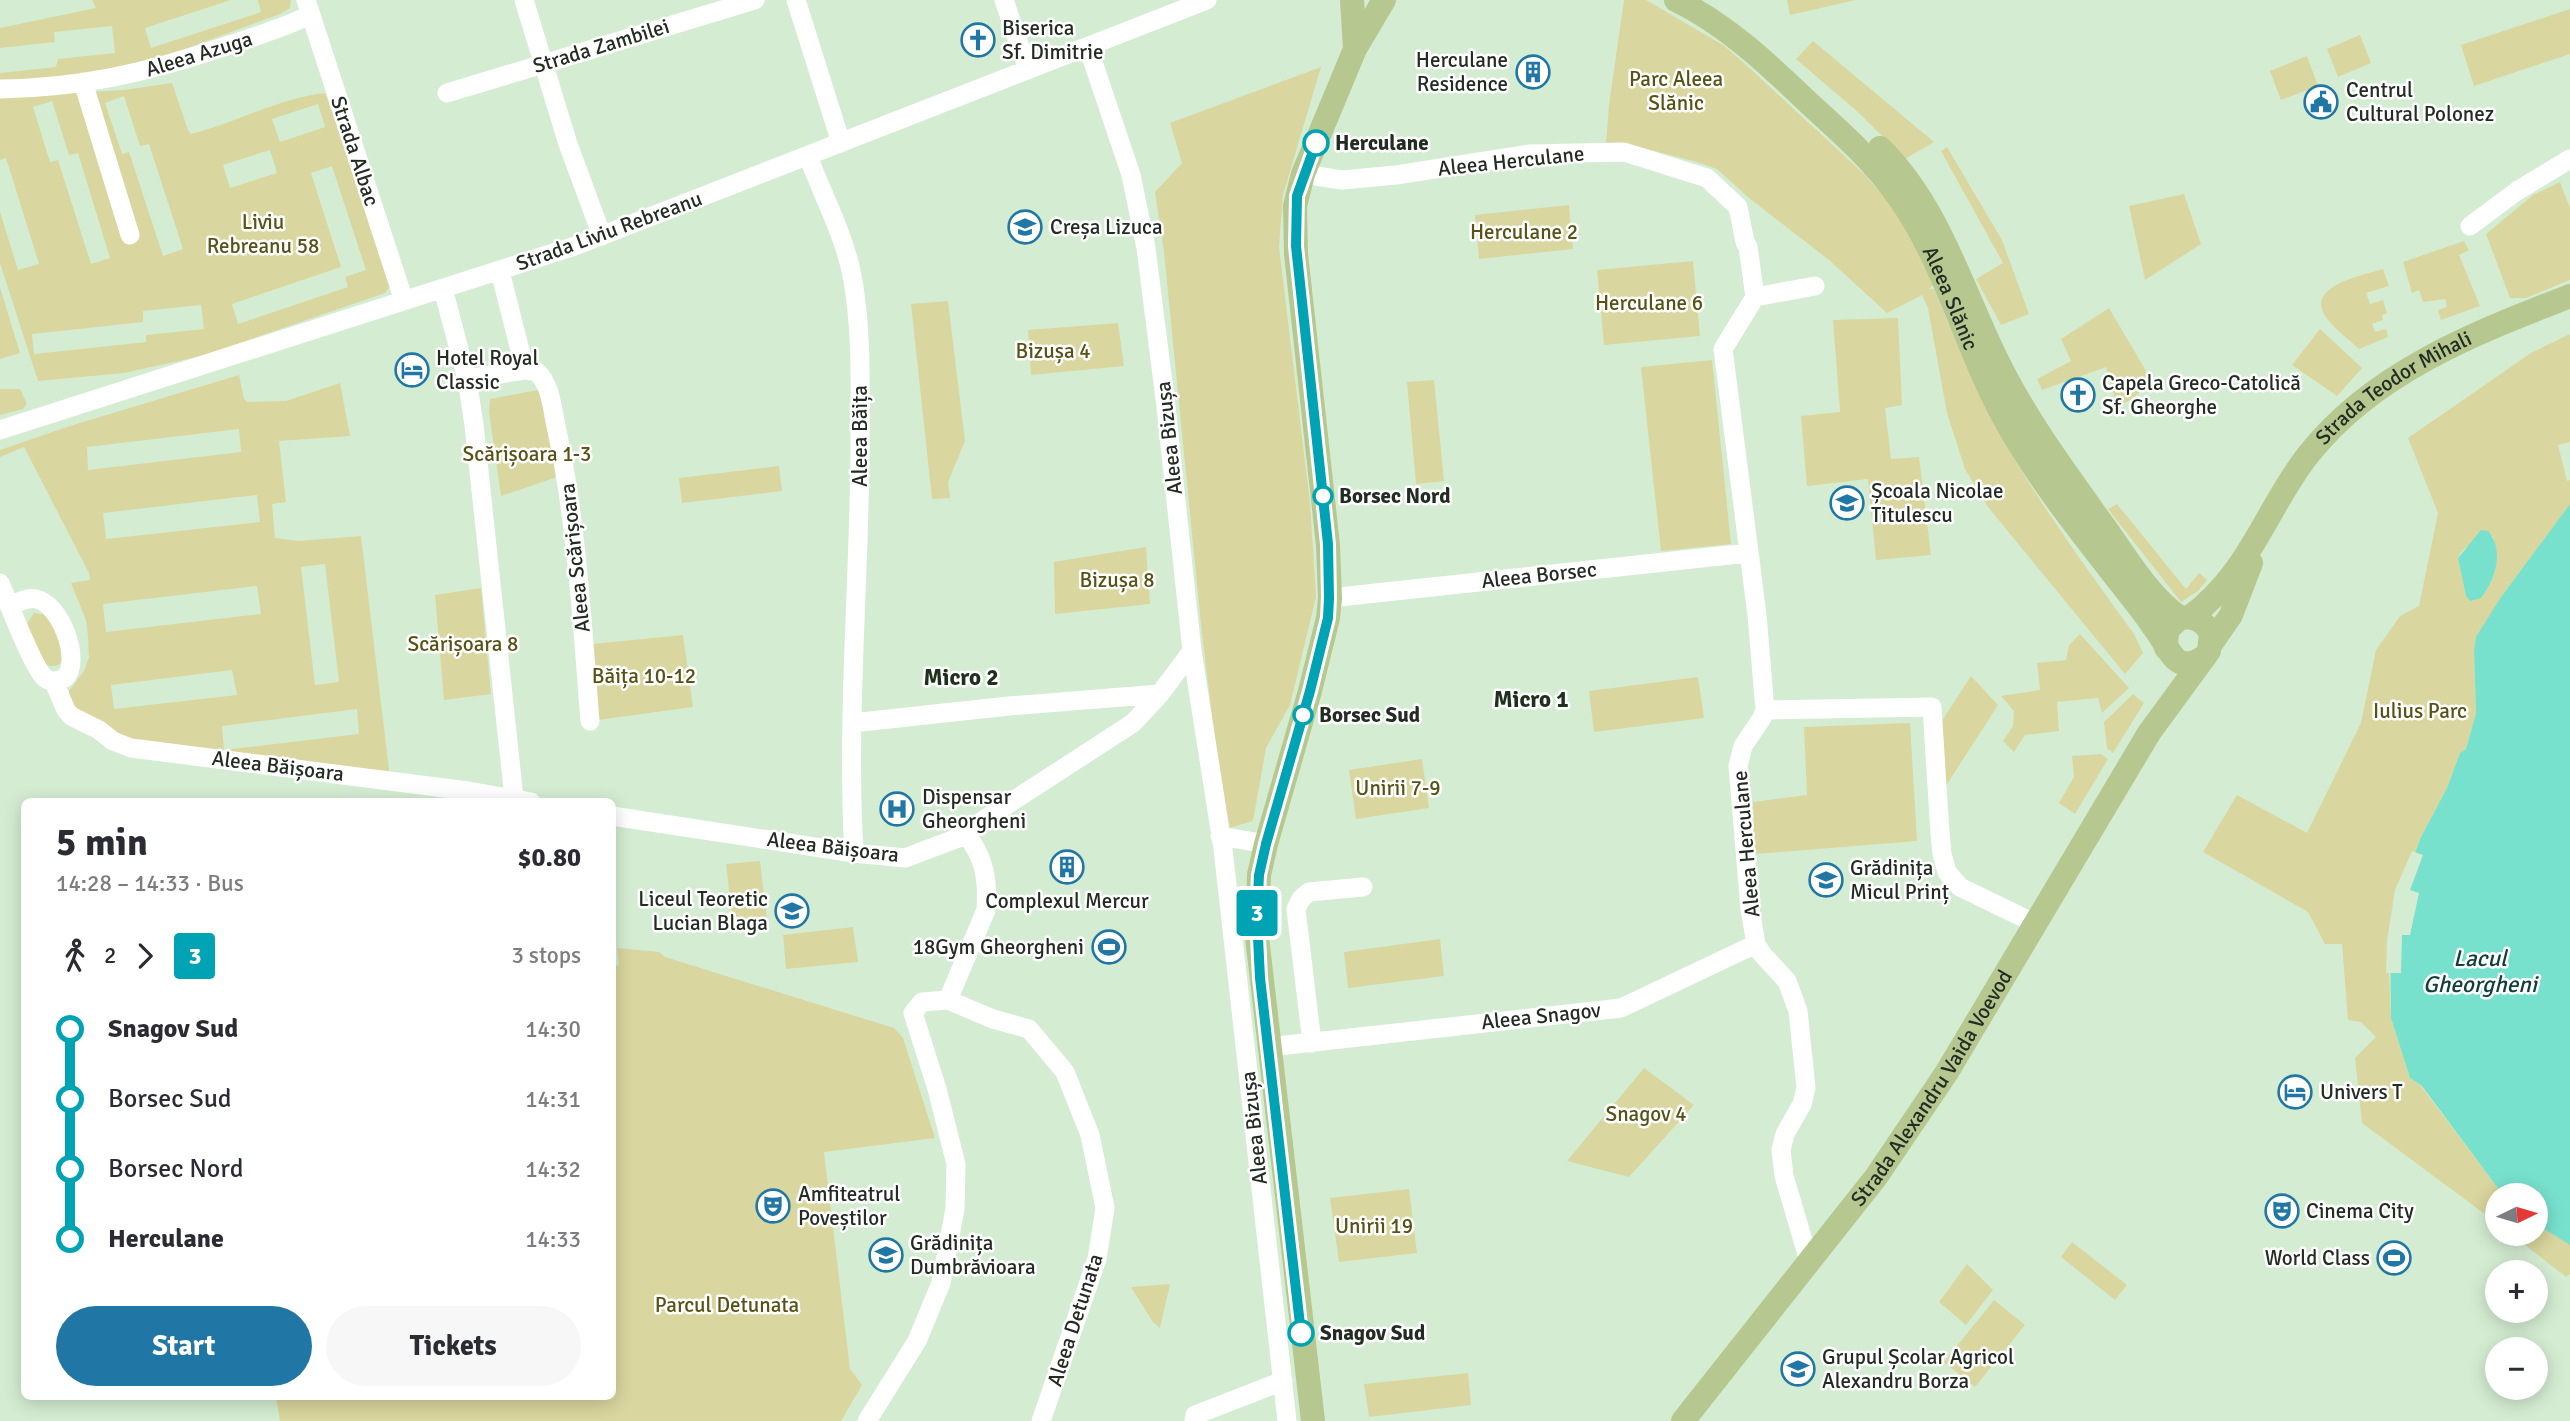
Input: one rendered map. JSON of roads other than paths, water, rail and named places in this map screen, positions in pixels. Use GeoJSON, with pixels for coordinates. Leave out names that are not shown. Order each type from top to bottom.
{"type":"FeatureCollection","features":[{"type":"Feature","properties":{"kind":"main road"},"geometry":{"type":"LineString","coordinates":[[1352,0],[1355,49]]}},
{"type":"Feature","properties":{"kind":"main road"},"geometry":{"type":"LineString","coordinates":[[1313,1421],[1260,978],[1257,917],[1259,875],[1328,618],[1328,544],[1296,254],[1295,206],[1303,174],[1355,49],[1384,0]]}},
{"type":"Feature","properties":{"kind":"main road","name":"Aleea Slănic"},"geometry":{"type":"LineString","coordinates":[[1676,0],[1725,29],[1764,60],[1853,144],[1898,195],[1927,243],[1990,391],[2006,421],[2080,533],[2151,623],[2168,652]]}},
{"type":"Feature","properties":{"kind":"main road","name":"Aleea Slănic"},"geometry":{"type":"LineString","coordinates":[[1706,0],[1778,54],[1867,135],[1903,174],[1944,239],[1987,339],[2019,402],[2159,600],[2185,618]]}},
{"type":"Feature","properties":{"kind":"main road","name":"Strada Teodor Mihali"},"geometry":{"type":"LineString","coordinates":[[2185,618],[2221,592],[2261,533],[2277,502],[2307,456],[2344,414],[2448,346],[2570,296]]}},
{"type":"Feature","properties":{"kind":"main road","name":"Strada Teodor Mihali"},"geometry":{"type":"LineString","coordinates":[[2208,650],[2236,604],[2261,533]]}},
{"type":"Feature","properties":{"kind":"main road"},"geometry":{"type":"LineString","coordinates":[[2185,618],[2199,620],[2211,634],[2208,650],[2196,662],[2187,664],[2178,661],[2168,652],[2165,639],[2167,630],[2173,623],[2185,618]]}},
{"type":"Feature","properties":{"kind":"main road","name":"Strada Alexandru Vaida Voevod"},"geometry":{"type":"LineString","coordinates":[[1683,1421],[1861,1198],[1930,1097],[2116,791],[2148,733],[2208,650]]}},
{"type":"Feature","properties":{"kind":"main road","name":"Strada Alexandru Vaida Voevod"},"geometry":{"type":"LineString","coordinates":[[2148,733],[2171,666],[2168,652]]}},
{"type":"Feature","properties":{"kind":"street"},"geometry":{"type":"LineString","coordinates":[[524,0],[568,144],[602,236]]}},
{"type":"Feature","properties":{"kind":"street","name":"Strada Zambilei"},"geometry":{"type":"LineString","coordinates":[[447,93],[755,0]]}},
{"type":"Feature","properties":{"kind":"street"},"geometry":{"type":"LineString","coordinates":[[796,0],[841,143]]}},
{"type":"Feature","properties":{"kind":"street"},"geometry":{"type":"LineString","coordinates":[[1004,0],[1028,70]]}},
{"type":"Feature","properties":{"kind":"street","name":"Strada Liviu Rebreanu"},"geometry":{"type":"LineString","coordinates":[[0,430],[602,236],[1207,0]]}},
{"type":"Feature","properties":{"kind":"street","name":"Aleea Azuga"},"geometry":{"type":"LineString","coordinates":[[0,89],[36,89],[123,77],[188,60],[281,29],[308,8]]}},
{"type":"Feature","properties":{"kind":"street","name":"Strada Albac"},"geometry":{"type":"LineString","coordinates":[[308,8],[404,301]]}},
{"type":"Feature","properties":{"kind":"street","name":"Aleea Bizușa"},"geometry":{"type":"LineString","coordinates":[[1088,47],[1131,175],[1146,248],[1192,651],[1224,864],[1287,1421]]}},
{"type":"Feature","properties":{"kind":"street"},"geometry":{"type":"LineString","coordinates":[[83,82],[130,235]]}},
{"type":"Feature","properties":{"kind":"street","name":"Aleea Herculane"},"geometry":{"type":"LineString","coordinates":[[1303,174],[1342,180],[1396,175],[1530,154],[1624,152],[1707,177],[1738,207],[1748,247],[1755,297]]}},
{"type":"Feature","properties":{"kind":"street","name":"Aleea Băița"},"geometry":{"type":"LineString","coordinates":[[808,156],[844,249],[853,279],[856,309],[860,390],[860,494],[852,723],[855,853]]}},
{"type":"Feature","properties":{"kind":"street"},"geometry":{"type":"LineString","coordinates":[[2470,226],[2517,191],[2570,159]]}},
{"type":"Feature","properties":{"kind":"street"},"geometry":{"type":"LineString","coordinates":[[467,379],[525,370],[500,271]]}},
{"type":"Feature","properties":{"kind":"street"},"geometry":{"type":"LineString","coordinates":[[1815,286],[1755,297],[1723,349],[1757,615],[1765,710],[1932,707],[1942,854],[1947,872],[1960,887],[2034,923]]}},
{"type":"Feature","properties":{"kind":"street"},"geometry":{"type":"LineString","coordinates":[[443,289],[467,379],[522,798]]}},
{"type":"Feature","properties":{"kind":"street","name":"Aleea Scărișoara"},"geometry":{"type":"LineString","coordinates":[[525,370],[537,372],[547,383],[564,465],[580,585],[590,721]]}},
{"type":"Feature","properties":{"kind":"street","name":"Aleea Borsec"},"geometry":{"type":"LineString","coordinates":[[1329,598],[1748,553]]}},
{"type":"Feature","properties":{"kind":"street","name":"Aleea Băișoara"},"geometry":{"type":"LineString","coordinates":[[0,583],[39,671],[44,678],[54,682],[66,710],[71,716],[99,730],[113,741],[131,748],[507,798]]}},
{"type":"Feature","properties":{"kind":"street"},"geometry":{"type":"LineString","coordinates":[[10,607],[33,598],[43,601],[55,612],[72,652],[73,667],[65,678],[54,682]]}},
{"type":"Feature","properties":{"kind":"street","name":"Aleea Băișoara"},"geometry":{"type":"LineString","coordinates":[[616,817],[855,853],[905,858],[965,835],[982,821],[1133,723],[1160,694],[1192,651]]}},
{"type":"Feature","properties":{"kind":"street"},"geometry":{"type":"LineString","coordinates":[[852,723],[1009,706],[1160,694]]}},
{"type":"Feature","properties":{"kind":"street","name":"Aleea Herculane"},"geometry":{"type":"LineString","coordinates":[[1765,710],[1743,746],[1738,765],[1750,909],[1756,944],[1787,981],[1798,1011],[1806,1088],[1802,1104],[1785,1134],[1781,1150],[1784,1176],[1809,1261]]}},
{"type":"Feature","properties":{"kind":"street"},"geometry":{"type":"LineString","coordinates":[[948,1000],[986,910],[987,894],[981,858],[978,849],[965,835]]}},
{"type":"Feature","properties":{"kind":"street"},"geometry":{"type":"LineString","coordinates":[[1220,836],[1266,844]]}},
{"type":"Feature","properties":{"kind":"street"},"geometry":{"type":"LineString","coordinates":[[1312,1043],[1296,909],[1301,898],[1309,892],[1363,887]]}},
{"type":"Feature","properties":{"kind":"street","name":"Aleea Snagov"},"geometry":{"type":"LineString","coordinates":[[1269,1047],[1621,1007],[1756,944]]}},
{"type":"Feature","properties":{"kind":"street","name":"Aleea Detunata"},"geometry":{"type":"LineString","coordinates":[[867,1421],[918,1341],[941,1283],[955,1209],[956,1164],[937,1089],[913,1013],[922,1002],[948,1000],[993,1019],[1029,1029],[1065,1072],[1090,1135],[1105,1208],[1095,1268],[1041,1421]]}},
{"type":"Feature","properties":{"kind":"street"},"geometry":{"type":"LineString","coordinates":[[1194,1421],[1195,1415],[1283,1381]]}},
{"type":"Feature","properties":{"kind":"water","name":"Lacul Gheorgheni"},"geometry":{"type":"Polygon","coordinates":[[[2570,504],[2570,1245],[2548,1231],[2548,1183],[2494,1183],[2422,1086],[2410,1078],[2391,1018],[2390,941],[2410,866],[2421,837],[2447,788],[2460,753],[2466,749],[2476,713],[2476,637],[2501,597],[2570,504]]]}},
{"type":"Feature","properties":{"kind":"water"},"geometry":{"type":"Polygon","coordinates":[[[2481,530],[2488,531],[2493,539],[2496,565],[2481,598],[2470,601],[2466,596],[2458,558],[2481,530]]]}},
{"type":"Feature","properties":{"kind":"place","name":"Biserica Sf. Dimitrie"},"geometry":{"type":"Point","coordinates":[978,40]}},
{"type":"Feature","properties":{"kind":"place","name":"Herculane Residence"},"geometry":{"type":"Point","coordinates":[1533,72]}},
{"type":"Feature","properties":{"kind":"place","name":"Centrul Cultural Polonez"},"geometry":{"type":"Point","coordinates":[2321,102]}},
{"type":"Feature","properties":{"kind":"place","name":"Herculane"},"geometry":{"type":"Point","coordinates":[1316,143]}},
{"type":"Feature","properties":{"kind":"place","name":"Creșa Lizuca"},"geometry":{"type":"Point","coordinates":[1025,227]}},
{"type":"Feature","properties":{"kind":"place","name":"Hotel Royal Classic"},"geometry":{"type":"Point","coordinates":[412,370]}},
{"type":"Feature","properties":{"kind":"place","name":"Capela Greco-Catolică Sf. Gheorghe"},"geometry":{"type":"Point","coordinates":[2078,395]}},
{"type":"Feature","properties":{"kind":"place","name":"Borsec Nord"},"geometry":{"type":"Point","coordinates":[1323,496]}},
{"type":"Feature","properties":{"kind":"place","name":"Școala Nicolae Titulescu"},"geometry":{"type":"Point","coordinates":[1847,503]}},
{"type":"Feature","properties":{"kind":"place","name":"Borsec Sud"},"geometry":{"type":"Point","coordinates":[1303,715]}},
{"type":"Feature","properties":{"kind":"place","name":"Dispensar Gheorgheni"},"geometry":{"type":"Point","coordinates":[897,809]}},
{"type":"Feature","properties":{"kind":"place","name":"Complexul Mercur"},"geometry":{"type":"Point","coordinates":[1067,867]}},
{"type":"Feature","properties":{"kind":"place","name":"Grădinița Micul Prinț"},"geometry":{"type":"Point","coordinates":[1826,880]}},
{"type":"Feature","properties":{"kind":"place","name":"Liceul Teoretic Lucian Blaga"},"geometry":{"type":"Point","coordinates":[792,911]}},
{"type":"Feature","properties":{"kind":"place","name":"18Gym Gheorgheni"},"geometry":{"type":"Point","coordinates":[1109,947]}},
{"type":"Feature","properties":{"kind":"place","name":"Univers T"},"geometry":{"type":"Point","coordinates":[2295,1092]}},
{"type":"Feature","properties":{"kind":"place","name":"Amfiteatrul Poveștilor"},"geometry":{"type":"Point","coordinates":[773,1206]}},
{"type":"Feature","properties":{"kind":"place","name":"Cinema City"},"geometry":{"type":"Point","coordinates":[2282,1211]}},
{"type":"Feature","properties":{"kind":"place","name":"Grădinița Dumbrăvioara"},"geometry":{"type":"Point","coordinates":[886,1255]}},
{"type":"Feature","properties":{"kind":"place","name":"World Class"},"geometry":{"type":"Point","coordinates":[2394,1258]}},
{"type":"Feature","properties":{"kind":"place","name":"Snagov Sud"},"geometry":{"type":"Point","coordinates":[1301,1333]}},
{"type":"Feature","properties":{"kind":"place","name":"Grupul Școlar Agricol Alexandru Borza"},"geometry":{"type":"Point","coordinates":[1798,1369]}},
{"type":"Feature","properties":{"kind":"district","name":"Micro 2"},"geometry":{"type":"Point","coordinates":[961,677]}},
{"type":"Feature","properties":{"kind":"district","name":"Micro 1"},"geometry":{"type":"Point","coordinates":[1531,699]}},
{"type":"Feature","properties":{"kind":"park label","name":"Parc Aleea Slănic"},"geometry":{"type":"Point","coordinates":[1676,91]}},
{"type":"Feature","properties":{"kind":"park label","name":"Herculane 2"},"geometry":{"type":"Point","coordinates":[1524,232]}},
{"type":"Feature","properties":{"kind":"park label","name":"Liviu Rebreanu 58"},"geometry":{"type":"Point","coordinates":[263,234]}},
{"type":"Feature","properties":{"kind":"park label","name":"Herculane 6"},"geometry":{"type":"Point","coordinates":[1649,303]}},
{"type":"Feature","properties":{"kind":"park label","name":"Bizușa 4"},"geometry":{"type":"Point","coordinates":[1053,351]}},
{"type":"Feature","properties":{"kind":"park label","name":"Scărișoara 1-3"},"geometry":{"type":"Point","coordinates":[527,454]}},
{"type":"Feature","properties":{"kind":"park label","name":"Bizușa 8"},"geometry":{"type":"Point","coordinates":[1117,580]}},
{"type":"Feature","properties":{"kind":"park label","name":"Scărișoara 8"},"geometry":{"type":"Point","coordinates":[463,644]}},
{"type":"Feature","properties":{"kind":"park label","name":"Băița 10-12"},"geometry":{"type":"Point","coordinates":[644,676]}},
{"type":"Feature","properties":{"kind":"park label","name":"Iulius Parc"},"geometry":{"type":"Point","coordinates":[2420,711]}},
{"type":"Feature","properties":{"kind":"park label","name":"Unirii 7-9"},"geometry":{"type":"Point","coordinates":[1398,788]}},
{"type":"Feature","properties":{"kind":"park label","name":"Snagov 4"},"geometry":{"type":"Point","coordinates":[1646,1114]}},
{"type":"Feature","properties":{"kind":"park label","name":"Unirii 19"},"geometry":{"type":"Point","coordinates":[1374,1226]}},
{"type":"Feature","properties":{"kind":"park label","name":"Parcul Detunata"},"geometry":{"type":"Point","coordinates":[727,1305]}}]}
